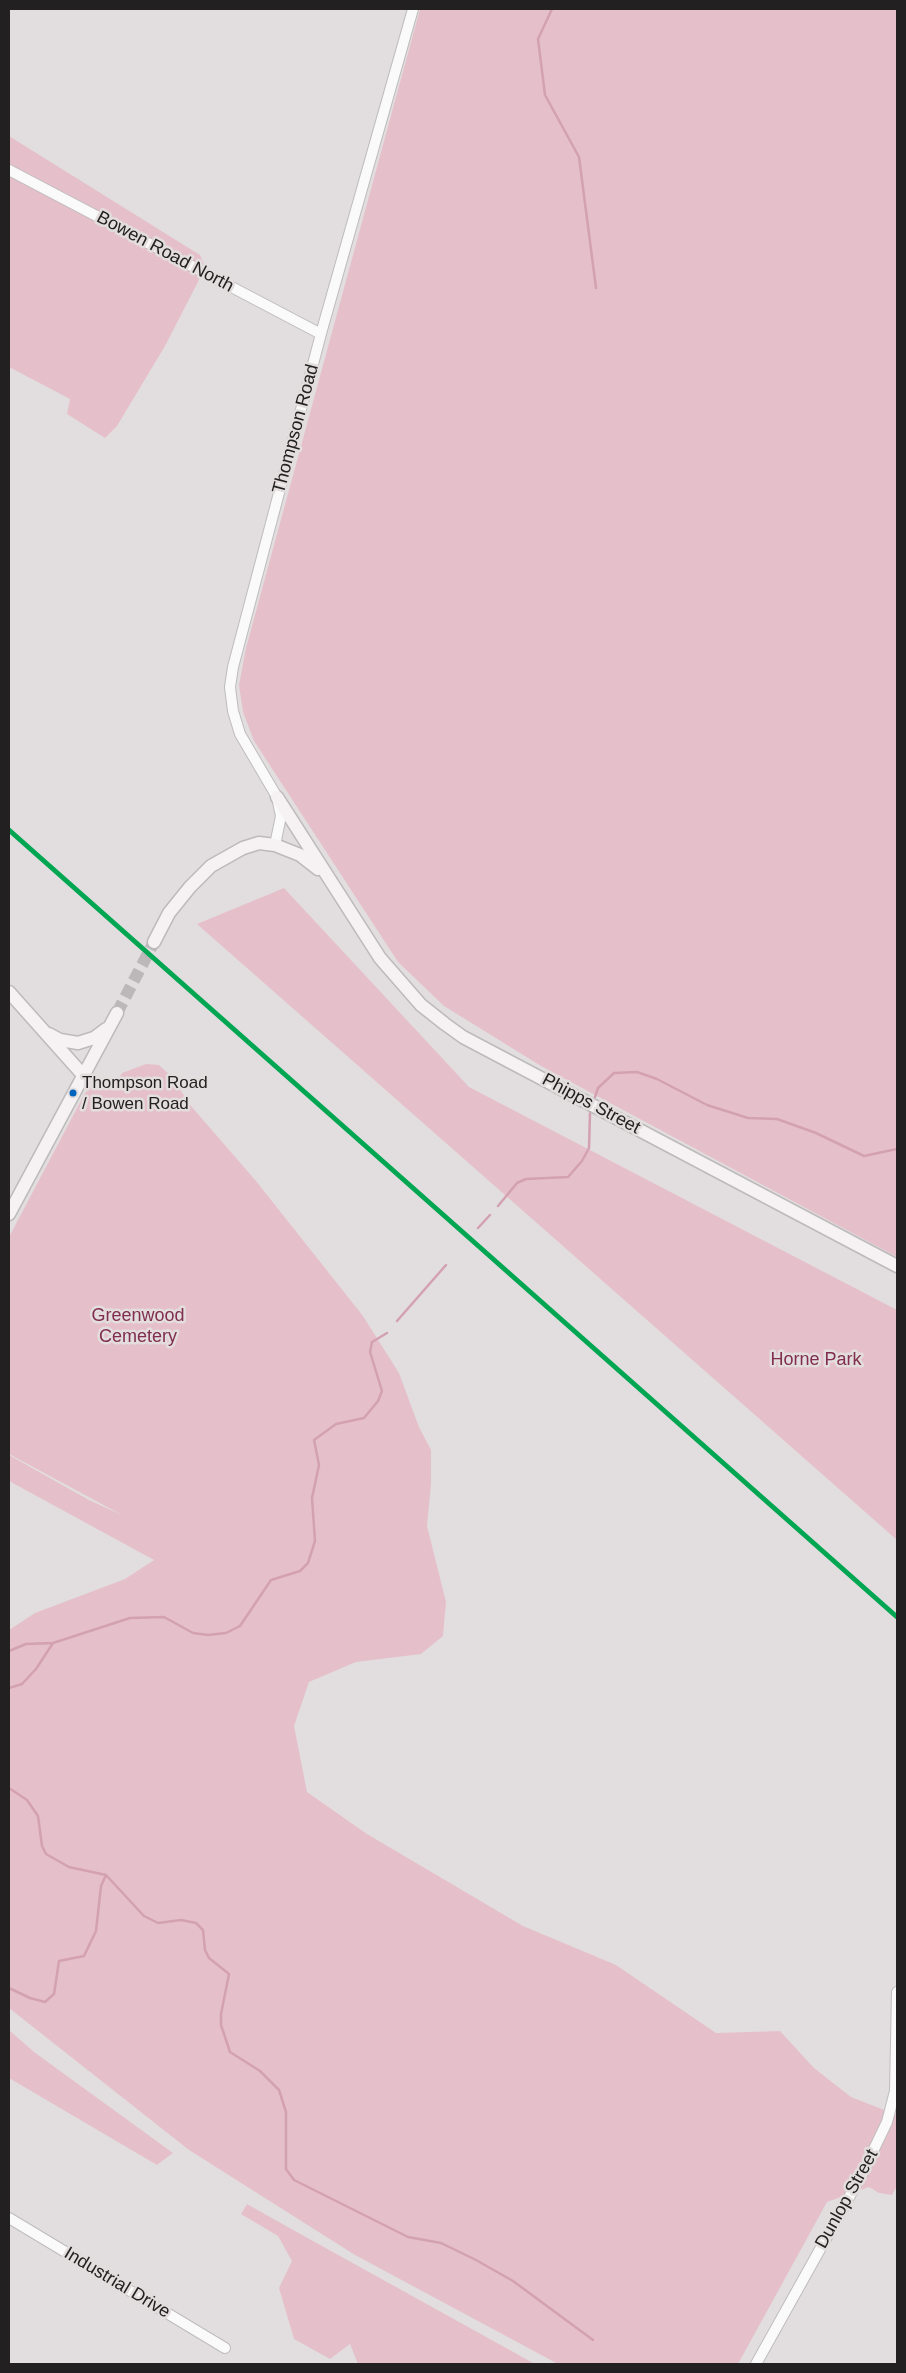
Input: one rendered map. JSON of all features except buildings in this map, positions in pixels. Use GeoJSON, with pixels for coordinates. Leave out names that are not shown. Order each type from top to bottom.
{"type":"FeatureCollection","features":[{"type":"Feature","properties":{"kind":"main road"},"geometry":{"type":"LineString","coordinates":[[277,797],[333,886]]}},
{"type":"Feature","properties":{"kind":"main road"},"geometry":{"type":"LineString","coordinates":[[154,942],[174,906],[211,866],[243,848],[259,843],[288,849],[311,862],[333,886]]}},
{"type":"Feature","properties":{"kind":"main road","name":"Phipps Street"},"geometry":{"type":"LineString","coordinates":[[333,886],[380,958],[404,987],[421,1005],[464,1037],[897,1266]]}},
{"type":"Feature","properties":{"kind":"main road"},"geometry":{"type":"LineString","coordinates":[[9,992],[83,1075]]}},
{"type":"Feature","properties":{"kind":"main road"},"geometry":{"type":"LineString","coordinates":[[9,1214],[115,1015],[101,1033],[78,1043],[56,1038],[34,1021]]}},
{"type":"Feature","properties":{"kind":"street","name":"Thompson Road"},"geometry":{"type":"LineString","coordinates":[[275,845],[281,816],[277,797],[240,734],[233,712],[230,687],[233,667],[321,334],[413,9]]}},
{"type":"Feature","properties":{"kind":"street","name":"Bowen Road North"},"geometry":{"type":"LineString","coordinates":[[9,170],[321,334]]}},
{"type":"Feature","properties":{"kind":"street","name":"Dunlop Street"},"geometry":{"type":"LineString","coordinates":[[756,2364],[862,2174],[887,2122],[895,2091],[897,1992]]}},
{"type":"Feature","properties":{"kind":"street","name":"Industrial Drive"},"geometry":{"type":"LineString","coordinates":[[9,2218],[225,2348]]}},
{"type":"Feature","properties":{"kind":"green space"},"geometry":{"type":"Polygon","coordinates":[[[420,9],[897,9],[897,1257],[541,1066],[444,1006],[398,962],[254,741],[243,712],[239,685],[246,648],[420,9]]]}},
{"type":"Feature","properties":{"kind":"green space"},"geometry":{"type":"Polygon","coordinates":[[[9,136],[200,255],[204,264],[198,282],[165,346],[117,426],[105,438],[67,414],[70,399],[9,367],[9,136]]]}},
{"type":"Feature","properties":{"kind":"green space","name":"Horne Park"},"geometry":{"type":"Polygon","coordinates":[[[284,888],[469,1087],[897,1310],[897,1540],[197,924],[284,888]]]}},
{"type":"Feature","properties":{"kind":"green space","name":"Greenwood Cemetery"},"geometry":{"type":"Polygon","coordinates":[[[146,1064],[159,1065],[172,1077],[191,1106],[256,1181],[363,1316],[399,1373],[419,1427],[431,1450],[431,1484],[427,1526],[446,1602],[443,1636],[421,1654],[356,1662],[309,1682],[294,1726],[307,1792],[367,1834],[523,1926],[616,1965],[716,2033],[780,2031],[814,2068],[851,2097],[897,2115],[897,2186],[892,2195],[879,2193],[869,2187],[827,2202],[738,2364],[558,2364],[355,2255],[189,2150],[9,2008],[9,1630],[35,1613],[125,1579],[154,1560],[9,1481],[9,1455],[89,1500],[122,1515],[9,1454],[9,1237],[85,1093],[94,1085],[103,1084],[116,1086],[124,1091],[119,1078],[122,1073],[146,1064]]]}},
{"type":"Feature","properties":{"kind":"green space"},"geometry":{"type":"Polygon","coordinates":[[[9,2030],[34,2052],[173,2153],[157,2165],[9,2078],[9,2030]]]}},
{"type":"Feature","properties":{"kind":"green space"},"geometry":{"type":"Polygon","coordinates":[[[247,2204],[535,2364],[358,2364],[350,2344],[330,2359],[294,2339],[279,2288],[292,2261],[278,2236],[241,2214],[247,2204]]]}},
{"type":"Feature","properties":{"kind":"waterway"},"geometry":{"type":"LineString","coordinates":[[552,9],[538,39],[545,95],[579,157],[596,288]]}},
{"type":"Feature","properties":{"kind":"waterway"},"geometry":{"type":"LineString","coordinates":[[595,1097],[598,1088],[614,1073],[637,1072],[657,1079],[707,1105],[748,1118],[777,1119],[816,1133],[864,1156],[897,1149]]}},
{"type":"Feature","properties":{"kind":"waterway"},"geometry":{"type":"LineString","coordinates":[[498,1206],[517,1183],[526,1179],[568,1177],[582,1161],[589,1148],[590,1113]]}},
{"type":"Feature","properties":{"kind":"waterway"},"geometry":{"type":"LineString","coordinates":[[478,1228],[490,1215]]}},
{"type":"Feature","properties":{"kind":"waterway"},"geometry":{"type":"LineString","coordinates":[[397,1321],[446,1265]]}},
{"type":"Feature","properties":{"kind":"waterway"},"geometry":{"type":"LineString","coordinates":[[9,1651],[26,1644],[53,1643],[130,1618],[164,1617],[193,1633],[208,1635],[226,1633],[240,1626],[271,1580],[300,1571],[308,1563],[315,1541],[312,1498],[319,1465],[314,1440],[336,1424],[364,1418],[378,1401],[382,1391],[370,1352],[372,1342],[387,1333]]}},
{"type":"Feature","properties":{"kind":"waterway"},"geometry":{"type":"LineString","coordinates":[[9,1688],[22,1684],[36,1669],[53,1643]]}},
{"type":"Feature","properties":{"kind":"waterway"},"geometry":{"type":"LineString","coordinates":[[9,1788],[27,1800],[38,1816],[42,1846],[46,1854],[69,1867],[106,1875],[144,1916],[158,1923],[181,1920],[196,1923],[203,1930],[205,1950],[209,1958],[229,1974],[221,2014],[221,2025],[230,2052],[260,2071],[279,2090],[286,2112],[286,2169],[294,2180],[408,2237],[441,2243],[476,2260],[513,2281],[593,2340]]}},
{"type":"Feature","properties":{"kind":"waterway"},"geometry":{"type":"LineString","coordinates":[[9,1988],[30,1998],[45,2002],[54,1994],[59,1961],[84,1956],[96,1931],[101,1886],[106,1875]]}},
{"type":"Feature","properties":{"kind":"tunnel"},"geometry":{"type":"LineString","coordinates":[[117,1013],[154,942]]}},
{"type":"Feature","properties":{"kind":"transit line"},"geometry":{"type":"LineString","coordinates":[[9,830],[897,1617]]}},
{"type":"Feature","properties":{"kind":"place","name":"Thompson Road / Bowen Road"},"geometry":{"type":"Point","coordinates":[73,1093]}}]}
